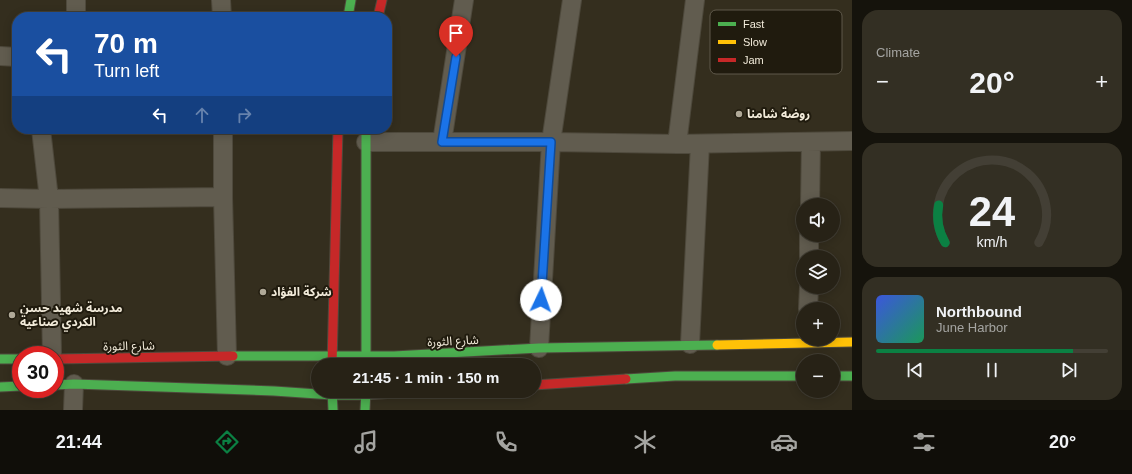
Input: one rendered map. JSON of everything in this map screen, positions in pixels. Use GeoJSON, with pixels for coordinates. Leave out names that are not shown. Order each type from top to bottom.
{"type":"FeatureCollection","features":[{"type":"Feature","properties":{"kind":"main road"},"geometry":{"type":"LineString","coordinates":[[349,12],[351,0]]}},
{"type":"Feature","properties":{"kind":"main road"},"geometry":{"type":"LineString","coordinates":[[379,12],[382,0]]}},
{"type":"Feature","properties":{"kind":"main road"},"geometry":{"type":"LineString","coordinates":[[332,358],[338,134]]}},
{"type":"Feature","properties":{"kind":"main road"},"geometry":{"type":"LineString","coordinates":[[366,136],[366,358]]}},
{"type":"Feature","properties":{"kind":"main road","name":"شارع الثورة"},"geometry":{"type":"LineString","coordinates":[[383,358],[394,356],[539,348],[796,341]]}},
{"type":"Feature","properties":{"kind":"main road","name":"شارع الثورة"},"geometry":{"type":"LineString","coordinates":[[840,342],[852,342]]}},
{"type":"Feature","properties":{"kind":"main road","name":"شارع الثورة"},"geometry":{"type":"LineString","coordinates":[[64,360],[227,356],[311,359]]}},
{"type":"Feature","properties":{"kind":"main road"},"geometry":{"type":"LineString","coordinates":[[0,359],[12,359]]}},
{"type":"Feature","properties":{"kind":"main road"},"geometry":{"type":"LineString","coordinates":[[541,384],[675,376],[796,376]]}},
{"type":"Feature","properties":{"kind":"main road"},"geometry":{"type":"LineString","coordinates":[[840,376],[852,376]]}},
{"type":"Feature","properties":{"kind":"main road"},"geometry":{"type":"LineString","coordinates":[[64,385],[311,392]]}},
{"type":"Feature","properties":{"kind":"main road"},"geometry":{"type":"LineString","coordinates":[[0,387],[12,386]]}},
{"type":"Feature","properties":{"kind":"main road"},"geometry":{"type":"LineString","coordinates":[[332,398],[333,410]]}},
{"type":"Feature","properties":{"kind":"main road"},"geometry":{"type":"LineString","coordinates":[[365,410],[366,398]]}},
{"type":"Feature","properties":{"kind":"street"},"geometry":{"type":"LineString","coordinates":[[76,0],[76,12]]}},
{"type":"Feature","properties":{"kind":"street"},"geometry":{"type":"LineString","coordinates":[[221,0],[222,12]]}},
{"type":"Feature","properties":{"kind":"street"},"geometry":{"type":"LineString","coordinates":[[442,142],[464,0]]}},
{"type":"Feature","properties":{"kind":"street"},"geometry":{"type":"LineString","coordinates":[[539,348],[551,142],[572,0]]}},
{"type":"Feature","properties":{"kind":"street"},"geometry":{"type":"LineString","coordinates":[[677,144],[694,0]]}},
{"type":"Feature","properties":{"kind":"street"},"geometry":{"type":"LineString","coordinates":[[0,56],[12,57]]}},
{"type":"Feature","properties":{"kind":"street"},"geometry":{"type":"LineString","coordinates":[[42,134],[49,200],[52,346]]}},
{"type":"Feature","properties":{"kind":"street"},"geometry":{"type":"LineString","coordinates":[[223,134],[227,356]]}},
{"type":"Feature","properties":{"kind":"street"},"geometry":{"type":"LineString","coordinates":[[366,136],[442,142],[700,144],[852,141]]}},
{"type":"Feature","properties":{"kind":"street"},"geometry":{"type":"LineString","coordinates":[[810,198],[811,142]]}},
{"type":"Feature","properties":{"kind":"street"},"geometry":{"type":"LineString","coordinates":[[690,344],[700,144]]}},
{"type":"Feature","properties":{"kind":"street"},"geometry":{"type":"LineString","coordinates":[[0,198],[49,200],[223,197]]}},
{"type":"Feature","properties":{"kind":"street"},"geometry":{"type":"LineString","coordinates":[[74,384],[74,410]]}},
{"type":"Feature","properties":{"kind":"traffic: fast"},"geometry":{"type":"LineString","coordinates":[[349,12],[351,0]]}},
{"type":"Feature","properties":{"kind":"traffic: fast"},"geometry":{"type":"LineString","coordinates":[[366,134],[366,358]]}},
{"type":"Feature","properties":{"kind":"traffic: fast"},"geometry":{"type":"LineString","coordinates":[[233,356],[394,356],[539,348],[717,345]]}},
{"type":"Feature","properties":{"kind":"traffic: fast"},"geometry":{"type":"LineString","coordinates":[[0,359],[12,359]]}},
{"type":"Feature","properties":{"kind":"traffic: fast"},"geometry":{"type":"LineString","coordinates":[[626,379],[675,376],[796,376]]}},
{"type":"Feature","properties":{"kind":"traffic: fast"},"geometry":{"type":"LineString","coordinates":[[840,376],[852,376]]}},
{"type":"Feature","properties":{"kind":"traffic: fast"},"geometry":{"type":"LineString","coordinates":[[64,385],[311,394]]}},
{"type":"Feature","properties":{"kind":"traffic: fast"},"geometry":{"type":"LineString","coordinates":[[0,387],[12,386]]}},
{"type":"Feature","properties":{"kind":"traffic: fast"},"geometry":{"type":"LineString","coordinates":[[332,398],[333,410]]}},
{"type":"Feature","properties":{"kind":"traffic: fast"},"geometry":{"type":"LineString","coordinates":[[365,410],[366,398]]}},
{"type":"Feature","properties":{"kind":"traffic: slow"},"geometry":{"type":"LineString","coordinates":[[717,345],[852,342]]}},
{"type":"Feature","properties":{"kind":"traffic: jam"},"geometry":{"type":"LineString","coordinates":[[379,12],[382,0]]}},
{"type":"Feature","properties":{"kind":"traffic: jam"},"geometry":{"type":"LineString","coordinates":[[332,358],[338,134]]}},
{"type":"Feature","properties":{"kind":"traffic: jam"},"geometry":{"type":"LineString","coordinates":[[64,359],[233,356]]}},
{"type":"Feature","properties":{"kind":"traffic: jam"},"geometry":{"type":"LineString","coordinates":[[541,385],[626,379]]}},
{"type":"Feature","properties":{"kind":"place","name":"روضة شامنا"},"geometry":{"type":"Point","coordinates":[739,114]}},
{"type":"Feature","properties":{"kind":"place","name":"شركة الفؤاد"},"geometry":{"type":"Point","coordinates":[263,292]}},
{"type":"Feature","properties":{"kind":"place","name":"مدرسة شهيد حسن الكردي صناعية"},"geometry":{"type":"Point","coordinates":[12,315]}},
{"type":"Feature","properties":{"kind":"route"},"geometry":{"type":"LineString","coordinates":[[456,57],[442,142],[551,142],[541,300]]}}]}
